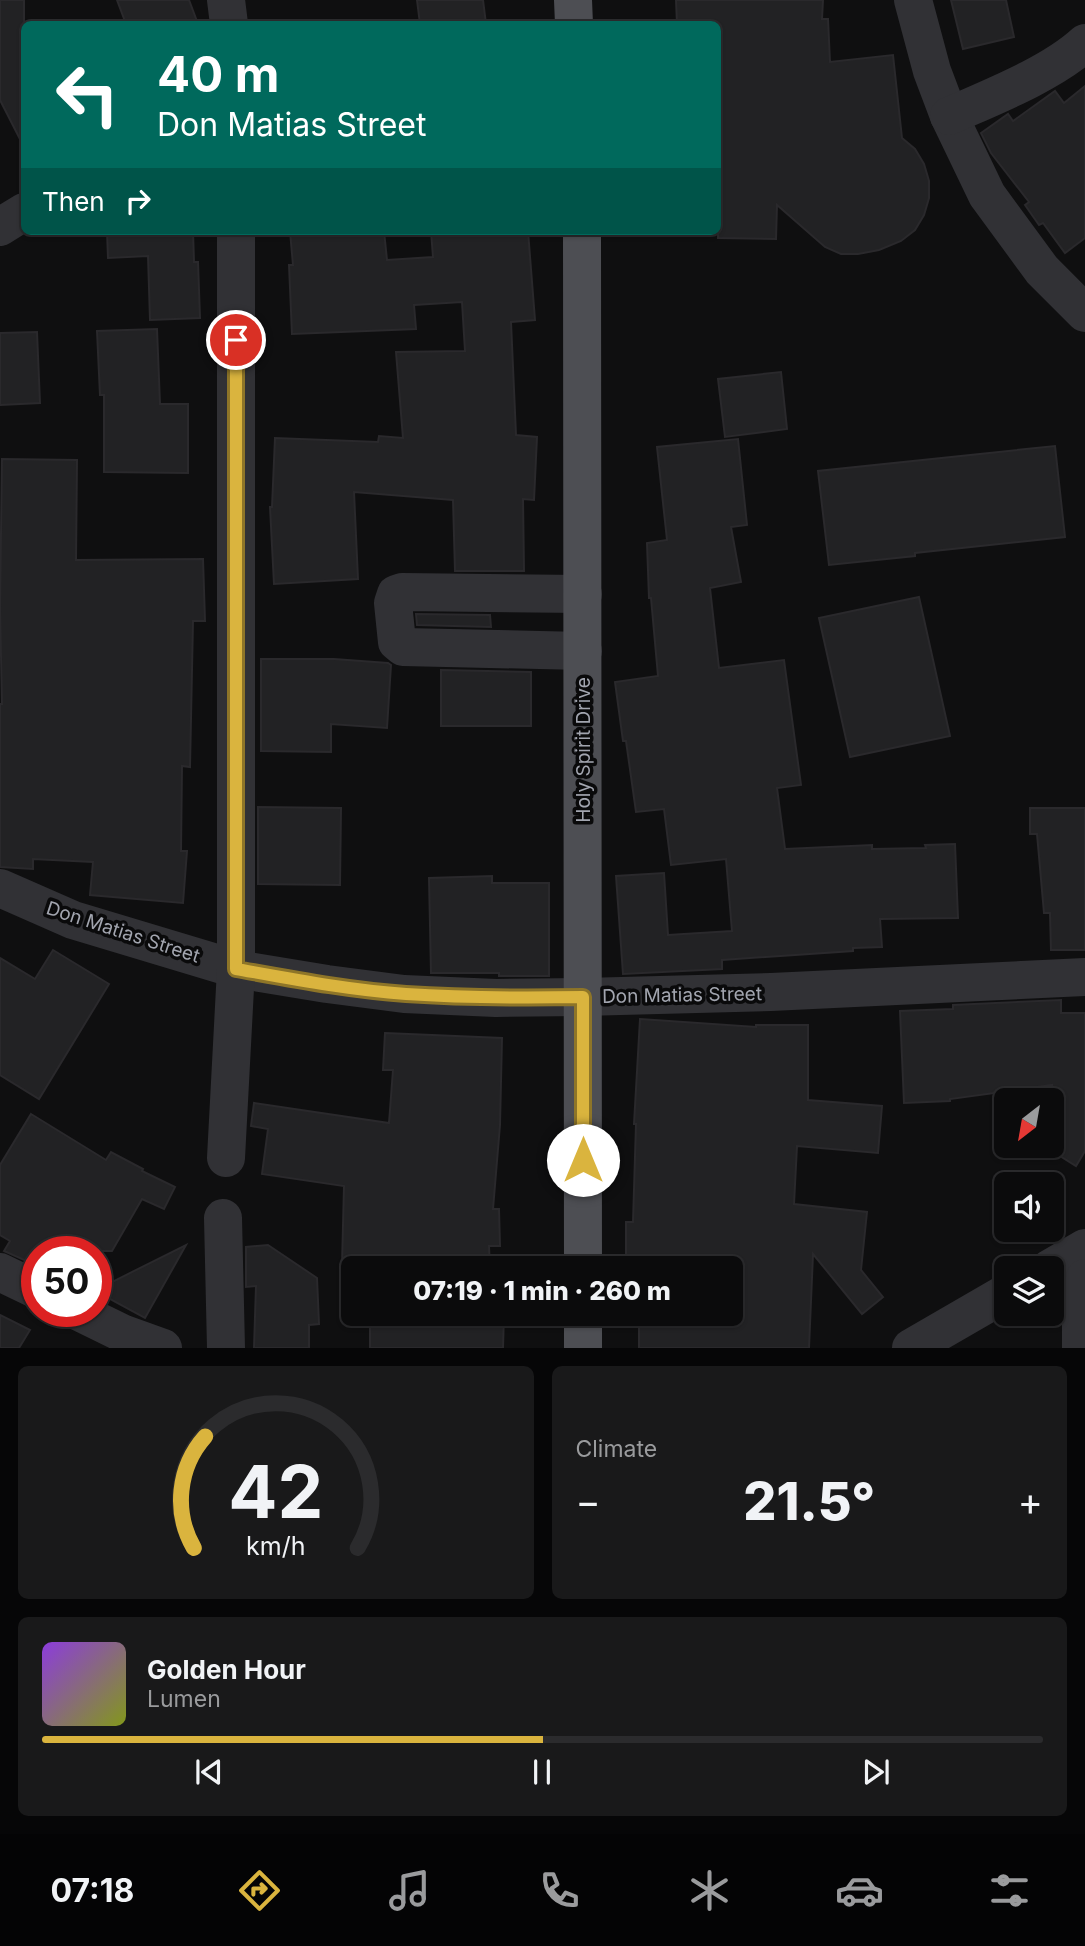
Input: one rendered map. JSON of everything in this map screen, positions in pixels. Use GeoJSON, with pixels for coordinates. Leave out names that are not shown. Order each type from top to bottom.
{"type":"FeatureCollection","features":[{"type":"Feature","properties":{"kind":"main road"},"geometry":{"type":"LineString","coordinates":[[573,0],[574,21]]}},
{"type":"Feature","properties":{"kind":"main road","name":"Holy Spirit Drive"},"geometry":{"type":"LineString","coordinates":[[582,235],[583,1256]]}},
{"type":"Feature","properties":{"kind":"main road"},"geometry":{"type":"LineString","coordinates":[[583,1326],[583,1348]]}},
{"type":"Feature","properties":{"kind":"street"},"geometry":{"type":"LineString","coordinates":[[226,0],[229,21]]}},
{"type":"Feature","properties":{"kind":"street"},"geometry":{"type":"LineString","coordinates":[[913,0],[932,71],[949,116],[987,195],[1042,270],[1085,313]]}},
{"type":"Feature","properties":{"kind":"street"},"geometry":{"type":"LineString","coordinates":[[949,116],[1009,89],[1072,55],[1085,43]]}},
{"type":"Feature","properties":{"kind":"street"},"geometry":{"type":"LineString","coordinates":[[0,227],[21,214]]}},
{"type":"Feature","properties":{"kind":"street"},"geometry":{"type":"LineString","coordinates":[[226,1158],[236,969],[236,235]]}},
{"type":"Feature","properties":{"kind":"street"},"geometry":{"type":"LineString","coordinates":[[583,594],[402,592],[396,594],[393,603],[397,642],[403,647],[583,650]]}},
{"type":"Feature","properties":{"kind":"street","name":"Don Matias Street"},"geometry":{"type":"LineString","coordinates":[[0,888],[73,920],[236,969],[404,994],[496,998],[583,997],[771,992],[1085,977]]}},
{"type":"Feature","properties":{"kind":"street"},"geometry":{"type":"LineString","coordinates":[[223,1219],[226,1348]]}},
{"type":"Feature","properties":{"kind":"street"},"geometry":{"type":"LineString","coordinates":[[1064,1260],[1085,1248]]}},
{"type":"Feature","properties":{"kind":"street"},"geometry":{"type":"LineString","coordinates":[[0,1272],[21,1282]]}},
{"type":"Feature","properties":{"kind":"street"},"geometry":{"type":"LineString","coordinates":[[1081,1348],[1080,1302],[1085,1278]]}},
{"type":"Feature","properties":{"kind":"street"},"geometry":{"type":"LineString","coordinates":[[911,1348],[994,1300]]}},
{"type":"Feature","properties":{"kind":"street"},"geometry":{"type":"LineString","coordinates":[[110,1327],[163,1348]]}},
{"type":"Feature","properties":{"kind":"building"},"geometry":{"type":"Polygon","coordinates":[[[0,0],[24,0],[24,21],[21,21],[21,141],[0,100],[0,0]]]}},
{"type":"Feature","properties":{"kind":"building"},"geometry":{"type":"Polygon","coordinates":[[[117,0],[189,0],[197,21],[125,21],[117,0]]]}},
{"type":"Feature","properties":{"kind":"building"},"geometry":{"type":"Polygon","coordinates":[[[417,0],[483,0],[486,21],[420,21],[417,0]]]}},
{"type":"Feature","properties":{"kind":"building"},"geometry":{"type":"Polygon","coordinates":[[[676,0],[823,0],[822,19],[828,19],[830,62],[893,55],[902,138],[915,149],[924,164],[929,181],[929,198],[924,215],[915,230],[901,241],[879,250],[841,254],[825,247],[777,205],[776,239],[718,238],[718,235],[721,235],[721,21],[677,21],[676,0]]]}},
{"type":"Feature","properties":{"kind":"building"},"geometry":{"type":"Polygon","coordinates":[[[951,0],[1006,0],[1014,37],[963,49],[951,0]]]}},
{"type":"Feature","properties":{"kind":"building"},"geometry":{"type":"Polygon","coordinates":[[[1085,86],[1085,238],[1065,253],[1043,223],[1039,225],[1025,205],[1029,202],[991,153],[981,133],[1008,114],[1013,121],[1055,91],[1064,103],[1085,86]]]}},
{"type":"Feature","properties":{"kind":"building"},"geometry":{"type":"Polygon","coordinates":[[[107,235],[193,235],[194,262],[198,262],[200,318],[150,320],[148,256],[108,258],[107,235]]]}},
{"type":"Feature","properties":{"kind":"building"},"geometry":{"type":"Polygon","coordinates":[[[290,235],[384,235],[387,260],[433,257],[431,235],[528,235],[535,320],[511,322],[516,435],[537,437],[534,500],[523,499],[524,571],[455,571],[453,500],[354,492],[358,579],[274,584],[270,507],[275,438],[378,442],[379,436],[403,438],[396,352],[465,351],[462,302],[414,305],[416,329],[292,334],[289,265],[293,265],[290,235]]]}},
{"type":"Feature","properties":{"kind":"building"},"geometry":{"type":"Polygon","coordinates":[[[157,329],[160,404],[188,404],[188,473],[104,472],[104,395],[100,395],[97,331],[157,329]]]}},
{"type":"Feature","properties":{"kind":"building"},"geometry":{"type":"Polygon","coordinates":[[[37,332],[40,403],[0,405],[0,333],[37,332]]]}},
{"type":"Feature","properties":{"kind":"building"},"geometry":{"type":"Polygon","coordinates":[[[781,372],[787,429],[725,437],[718,379],[781,372]]]}},
{"type":"Feature","properties":{"kind":"building"},"geometry":{"type":"Polygon","coordinates":[[[738,439],[747,525],[731,527],[741,582],[710,588],[719,668],[784,660],[801,785],[777,788],[785,849],[872,845],[872,849],[926,848],[925,845],[955,844],[958,918],[880,919],[882,947],[722,960],[722,969],[623,974],[616,876],[664,873],[668,935],[732,931],[726,859],[671,865],[664,809],[636,812],[615,682],[658,676],[649,598],[647,543],[667,540],[657,447],[738,439]]]}},
{"type":"Feature","properties":{"kind":"building"},"geometry":{"type":"Polygon","coordinates":[[[1055,446],[1065,537],[829,565],[818,471],[1055,446]]]}},
{"type":"Feature","properties":{"kind":"building"},"geometry":{"type":"Polygon","coordinates":[[[2,459],[77,460],[76,560],[203,559],[205,621],[193,621],[190,767],[182,766],[181,851],[187,851],[183,903],[90,895],[93,862],[33,859],[33,869],[0,867],[2,459]]]}},
{"type":"Feature","properties":{"kind":"building"},"geometry":{"type":"Polygon","coordinates":[[[919,597],[950,736],[850,757],[819,618],[919,597]]]}},
{"type":"Feature","properties":{"kind":"building"},"geometry":{"type":"Polygon","coordinates":[[[416,614],[490,615],[491,627],[417,625],[416,614]]]}},
{"type":"Feature","properties":{"kind":"building"},"geometry":{"type":"Polygon","coordinates":[[[261,659],[334,659],[388,663],[391,665],[387,728],[331,724],[331,752],[261,751],[261,659]]]}},
{"type":"Feature","properties":{"kind":"building"},"geometry":{"type":"Polygon","coordinates":[[[441,670],[531,672],[531,726],[441,726],[441,670]]]}},
{"type":"Feature","properties":{"kind":"building"},"geometry":{"type":"Polygon","coordinates":[[[258,807],[341,808],[340,885],[258,884],[258,807]]]}},
{"type":"Feature","properties":{"kind":"building"},"geometry":{"type":"Polygon","coordinates":[[[1030,808],[1085,808],[1085,950],[1051,950],[1050,913],[1044,913],[1037,834],[1030,834],[1030,808]]]}},
{"type":"Feature","properties":{"kind":"building"},"geometry":{"type":"Polygon","coordinates":[[[492,876],[492,883],[549,883],[549,976],[431,973],[429,878],[492,876]]]}},
{"type":"Feature","properties":{"kind":"building"},"geometry":{"type":"Polygon","coordinates":[[[53,950],[109,984],[39,1099],[0,1075],[0,958],[35,979],[53,950]]]}},
{"type":"Feature","properties":{"kind":"building"},"geometry":{"type":"Polygon","coordinates":[[[1061,1000],[1061,1013],[1085,1013],[1085,1151],[1076,1166],[1063,1158],[1064,1088],[1052,1088],[1052,1085],[994,1088],[994,1093],[950,1101],[904,1103],[900,1011],[953,1009],[953,1005],[1061,1000]]]}},
{"type":"Feature","properties":{"kind":"building"},"geometry":{"type":"Polygon","coordinates":[[[640,1019],[756,1027],[808,1025],[808,1100],[882,1106],[878,1153],[797,1146],[794,1204],[867,1212],[861,1270],[883,1297],[862,1314],[813,1254],[809,1348],[639,1348],[639,1326],[743,1326],[743,1256],[626,1256],[626,1222],[633,1222],[634,1124],[640,1019]]]}},
{"type":"Feature","properties":{"kind":"building"},"geometry":{"type":"Polygon","coordinates":[[[385,1033],[502,1038],[500,1125],[493,1209],[499,1209],[500,1246],[489,1246],[489,1256],[342,1256],[344,1186],[262,1174],[268,1129],[251,1126],[254,1103],[389,1123],[393,1070],[383,1070],[385,1033]]]}},
{"type":"Feature","properties":{"kind":"building"},"geometry":{"type":"Polygon","coordinates":[[[31,1114],[106,1160],[111,1152],[175,1187],[164,1209],[142,1199],[112,1251],[112,1236],[21,1236],[21,1259],[4,1251],[10,1241],[0,1235],[0,1165],[31,1114]]]}},
{"type":"Feature","properties":{"kind":"building"},"geometry":{"type":"Polygon","coordinates":[[[186,1245],[145,1318],[112,1300],[112,1282],[186,1245]]]}},
{"type":"Feature","properties":{"kind":"building"},"geometry":{"type":"Polygon","coordinates":[[[268,1245],[317,1278],[319,1324],[309,1325],[309,1348],[254,1348],[256,1286],[246,1287],[246,1247],[268,1245]]]}},
{"type":"Feature","properties":{"kind":"building"},"geometry":{"type":"Polygon","coordinates":[[[0,1315],[30,1330],[19,1348],[0,1348],[0,1315]]]}},
{"type":"Feature","properties":{"kind":"building"},"geometry":{"type":"Polygon","coordinates":[[[370,1326],[504,1326],[503,1348],[370,1348],[370,1326]]]}},
{"type":"Feature","properties":{"kind":"route"},"geometry":{"type":"LineString","coordinates":[[236,340],[236,969],[404,994],[496,998],[583,997],[583,1160]]}}]}
